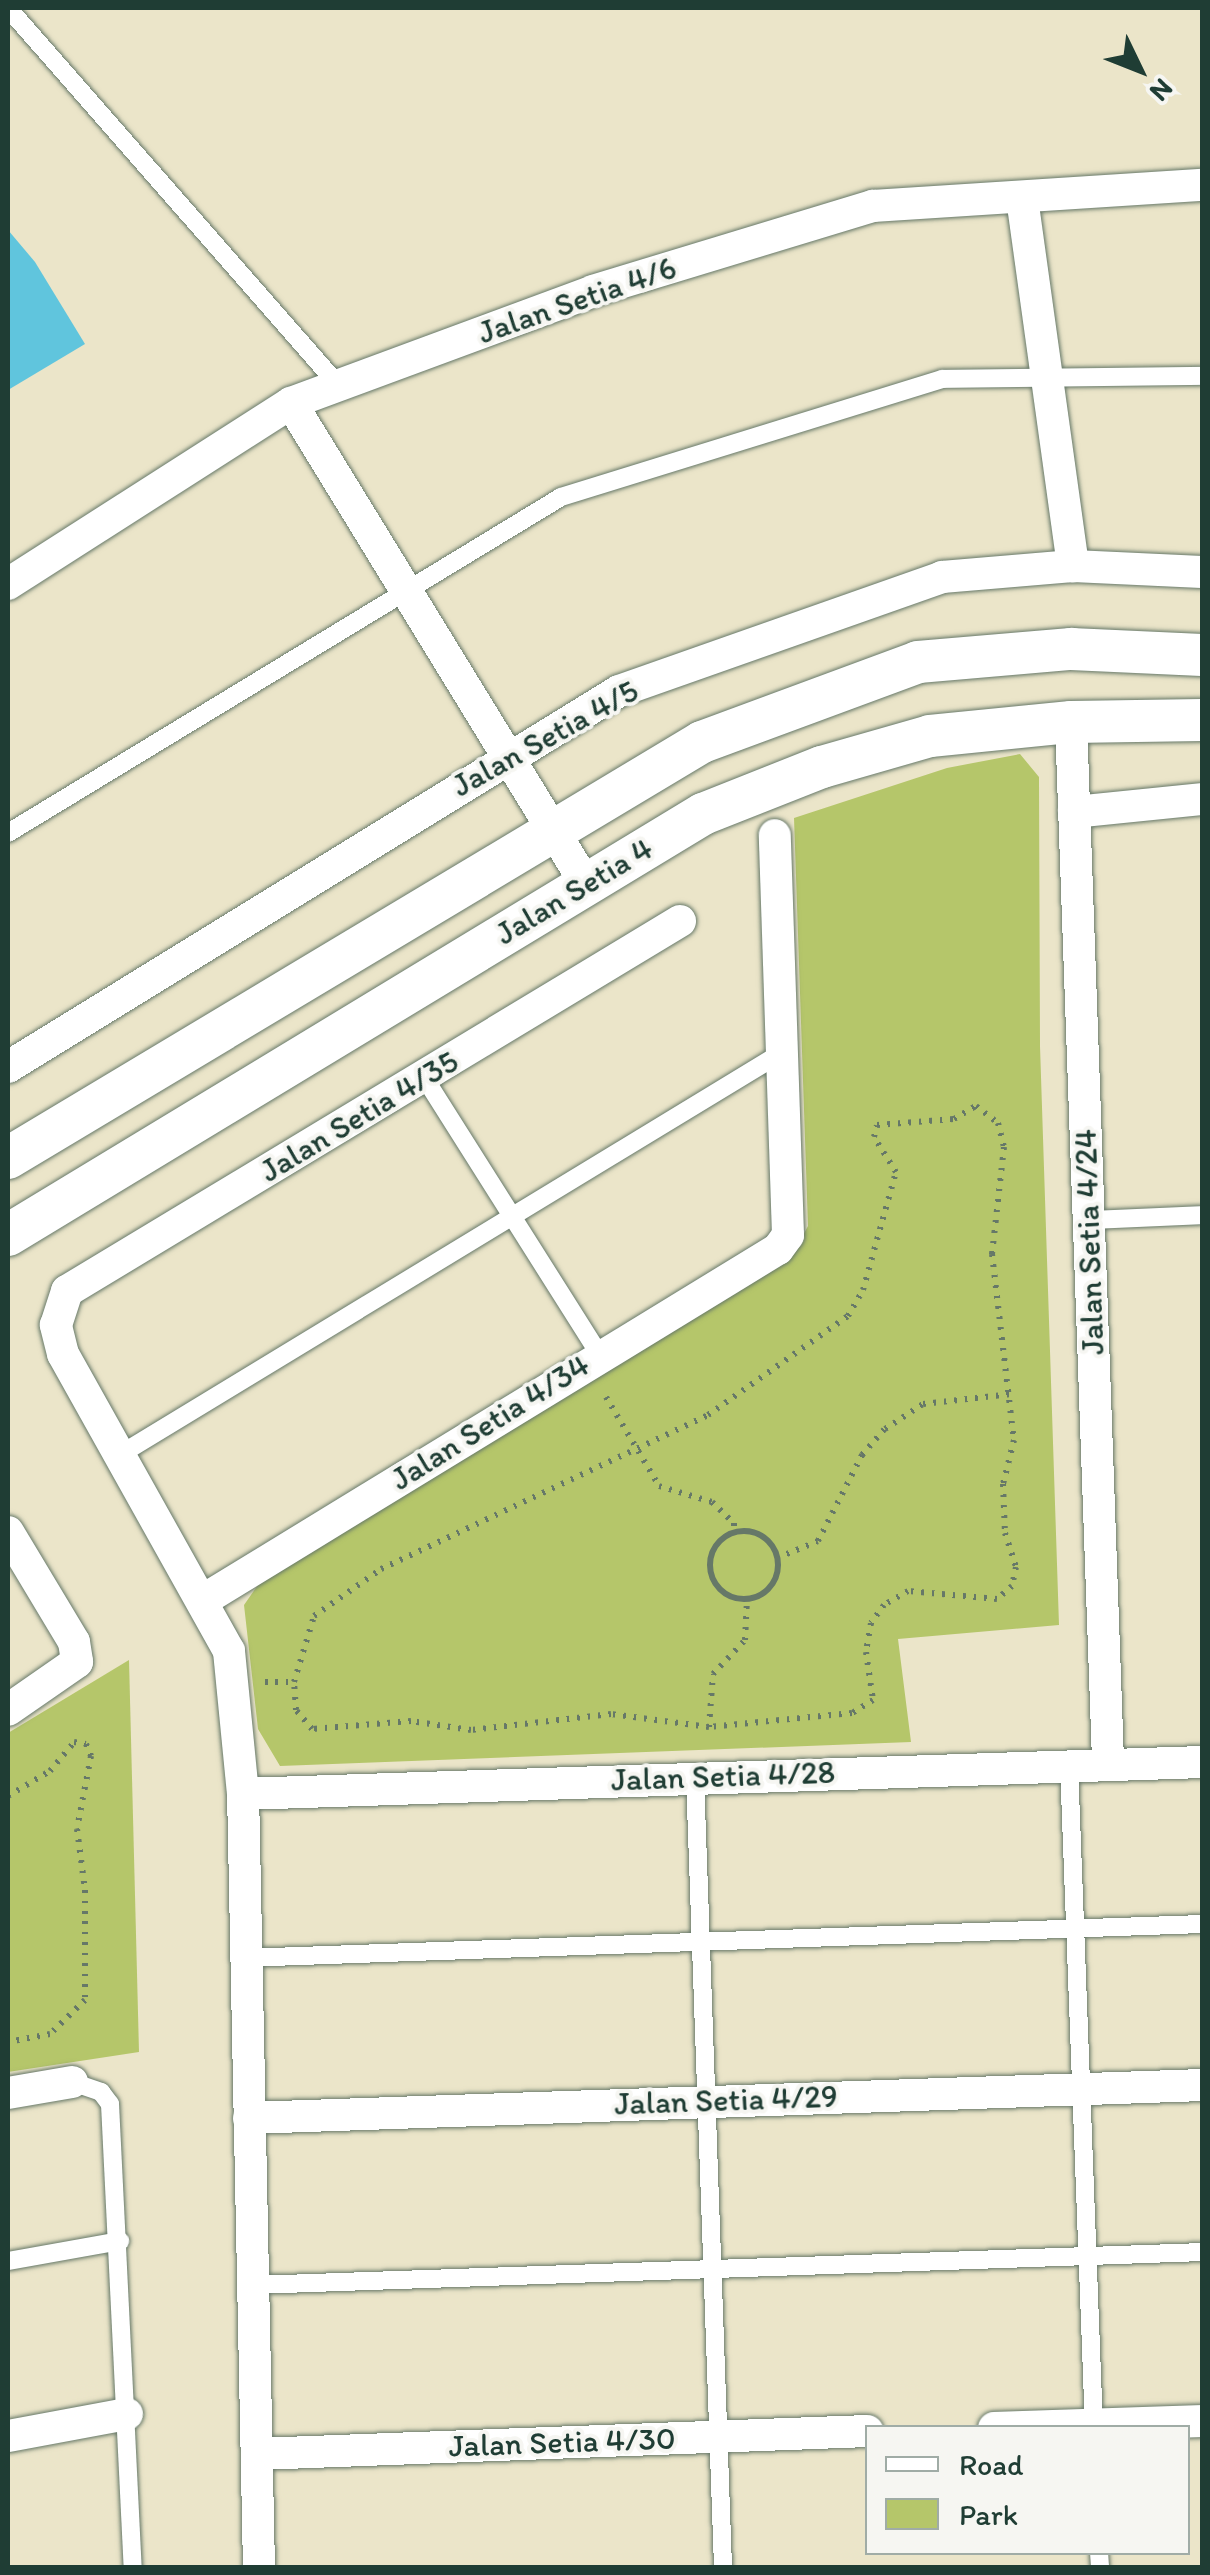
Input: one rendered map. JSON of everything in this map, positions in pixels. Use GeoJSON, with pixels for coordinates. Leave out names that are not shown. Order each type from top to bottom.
{"type":"FeatureCollection","features":[{"type":"Feature","properties":{"kind":"street","name":"Jalan Setia 4/6"},"geometry":{"type":"LineString","coordinates":[[8,584],[291,403],[593,291],[873,206],[1202,184]]}},
{"type":"Feature","properties":{"kind":"street"},"geometry":{"type":"LineString","coordinates":[[1022,198],[1073,566]]}},
{"type":"Feature","properties":{"kind":"street"},"geometry":{"type":"LineString","coordinates":[[291,403],[586,884]]}},
{"type":"Feature","properties":{"kind":"street","name":"Jalan Setia 4/5"},"geometry":{"type":"LineString","coordinates":[[8,1067],[507,755],[619,691],[942,578],[1073,566],[1202,572]]}},
{"type":"Feature","properties":{"kind":"street","name":"Jalan Setia 4"},"geometry":{"type":"LineString","coordinates":[[8,1158],[552,828],[702,742],[918,662],[1071,649],[1202,655]]}},
{"type":"Feature","properties":{"kind":"street","name":"Jalan Setia 4"},"geometry":{"type":"LineString","coordinates":[[8,1236],[702,814],[822,767],[930,736],[1071,722],[1202,720]]}},
{"type":"Feature","properties":{"kind":"street","name":"Jalan Setia 4/24"},"geometry":{"type":"LineString","coordinates":[[1071,722],[1108,1763]]}},
{"type":"Feature","properties":{"kind":"street"},"geometry":{"type":"LineString","coordinates":[[1074,812],[1202,800]]}},
{"type":"Feature","properties":{"kind":"street"},"geometry":{"type":"LineString","coordinates":[[775,834],[786,1050]]}},
{"type":"Feature","properties":{"kind":"street","name":"Jalan Setia 4/35"},"geometry":{"type":"LineString","coordinates":[[121,1454],[63,1354],[56,1325],[66,1291],[680,921]]}},
{"type":"Feature","properties":{"kind":"street","name":"Jalan Setia 4/34"},"geometry":{"type":"LineString","coordinates":[[205,1599],[599,1354],[778,1248],[789,1222],[786,1050]]}},
{"type":"Feature","properties":{"kind":"street"},"geometry":{"type":"LineString","coordinates":[[121,1454],[205,1599],[229,1652],[243,1794],[243,1958],[259,2568]]}},
{"type":"Feature","properties":{"kind":"street"},"geometry":{"type":"LineString","coordinates":[[8,1532],[74,1642],[78,1662],[66,1674],[8,1710]]}},
{"type":"Feature","properties":{"kind":"street","name":"Jalan Setia 4/28"},"geometry":{"type":"LineString","coordinates":[[243,1794],[1202,1762]]}},
{"type":"Feature","properties":{"kind":"street"},"geometry":{"type":"LineString","coordinates":[[8,2093],[72,2082]]}},
{"type":"Feature","properties":{"kind":"street","name":"Jalan Setia 4/29"},"geometry":{"type":"LineString","coordinates":[[249,2118],[1202,2085]]}},
{"type":"Feature","properties":{"kind":"street"},"geometry":{"type":"LineString","coordinates":[[8,2436],[126,2414]]}},
{"type":"Feature","properties":{"kind":"street"},"geometry":{"type":"LineString","coordinates":[[1116,2425],[1202,2421]]}},
{"type":"Feature","properties":{"kind":"street","name":"Jalan Setia 4/30"},"geometry":{"type":"LineString","coordinates":[[258,2454],[865,2431]]}},
{"type":"Feature","properties":{"kind":"lane"},"geometry":{"type":"LineString","coordinates":[[8,8],[338,386]]}},
{"type":"Feature","properties":{"kind":"lane"},"geometry":{"type":"LineString","coordinates":[[8,833],[405,588],[561,497],[942,379],[1202,376]]}},
{"type":"Feature","properties":{"kind":"lane"},"geometry":{"type":"LineString","coordinates":[[121,1454],[786,1050]]}},
{"type":"Feature","properties":{"kind":"lane"},"geometry":{"type":"LineString","coordinates":[[424,1077],[599,1354]]}},
{"type":"Feature","properties":{"kind":"lane"},"geometry":{"type":"LineString","coordinates":[[1088,1220],[1202,1216]]}},
{"type":"Feature","properties":{"kind":"lane"},"geometry":{"type":"LineString","coordinates":[[1070,1765],[1094,2425]]}},
{"type":"Feature","properties":{"kind":"lane"},"geometry":{"type":"LineString","coordinates":[[695,1777],[723,2568]]}},
{"type":"Feature","properties":{"kind":"lane"},"geometry":{"type":"LineString","coordinates":[[243,1958],[1202,1924]]}},
{"type":"Feature","properties":{"kind":"lane"},"geometry":{"type":"LineString","coordinates":[[72,2082],[101,2092],[110,2104],[120,2241],[133,2568]]}},
{"type":"Feature","properties":{"kind":"lane"},"geometry":{"type":"LineString","coordinates":[[8,2262],[120,2241]]}},
{"type":"Feature","properties":{"kind":"lane"},"geometry":{"type":"LineString","coordinates":[[254,2285],[712,2266],[1202,2252]]}},
{"type":"Feature","properties":{"kind":"path"},"geometry":{"type":"LineString","coordinates":[[976,1106],[998,1123],[1004,1147],[992,1254],[1014,1440],[1003,1484],[1005,1534],[1016,1566],[1012,1586],[996,1599],[908,1591],[884,1604],[871,1623],[866,1652],[872,1700],[852,1713],[709,1728],[611,1714],[471,1730],[411,1721],[312,1729],[296,1710],[294,1682],[314,1616],[381,1569],[638,1451],[708,1415],[848,1316],[863,1290],[896,1172],[874,1138],[877,1125],[954,1119],[976,1106]]}},
{"type":"Feature","properties":{"kind":"path"},"geometry":{"type":"LineString","coordinates":[[603,1392],[659,1486],[712,1502],[734,1523],[734,1532]]}},
{"type":"Feature","properties":{"kind":"path"},"geometry":{"type":"LineString","coordinates":[[777,1558],[818,1542],[862,1455],[885,1429],[924,1404],[1010,1394]]}},
{"type":"Feature","properties":{"kind":"path"},"geometry":{"type":"LineString","coordinates":[[734,1532],[766,1538],[777,1558],[768,1590],[748,1599],[717,1587],[710,1566],[716,1545],[734,1532]]}},
{"type":"Feature","properties":{"kind":"path"},"geometry":{"type":"LineString","coordinates":[[709,1728],[713,1674],[745,1640],[748,1599]]}},
{"type":"Feature","properties":{"kind":"path"},"geometry":{"type":"LineString","coordinates":[[253,1682],[294,1682]]}},
{"type":"Feature","properties":{"kind":"path"},"geometry":{"type":"LineString","coordinates":[[8,1796],[50,1772],[74,1742],[86,1744],[90,1756],[77,1829],[84,1858],[85,2000],[50,2034],[8,2042]]}},
{"type":"Feature","properties":{"kind":"green space"},"geometry":{"type":"Polygon","coordinates":[[[1020,754],[1039,777],[1040,1046],[1059,1625],[898,1639],[911,1742],[280,1766],[258,1729],[244,1605],[260,1582],[792,1256],[808,1226],[794,818],[947,768],[1020,754]]]}},
{"type":"Feature","properties":{"kind":"green space"},"geometry":{"type":"Polygon","coordinates":[[[129,1660],[139,2052],[8,2072],[8,1733],[129,1660]]]}},
{"type":"Feature","properties":{"kind":"water"},"geometry":{"type":"Polygon","coordinates":[[[8,230],[35,262],[85,344],[8,390],[8,230]]]}}]}
